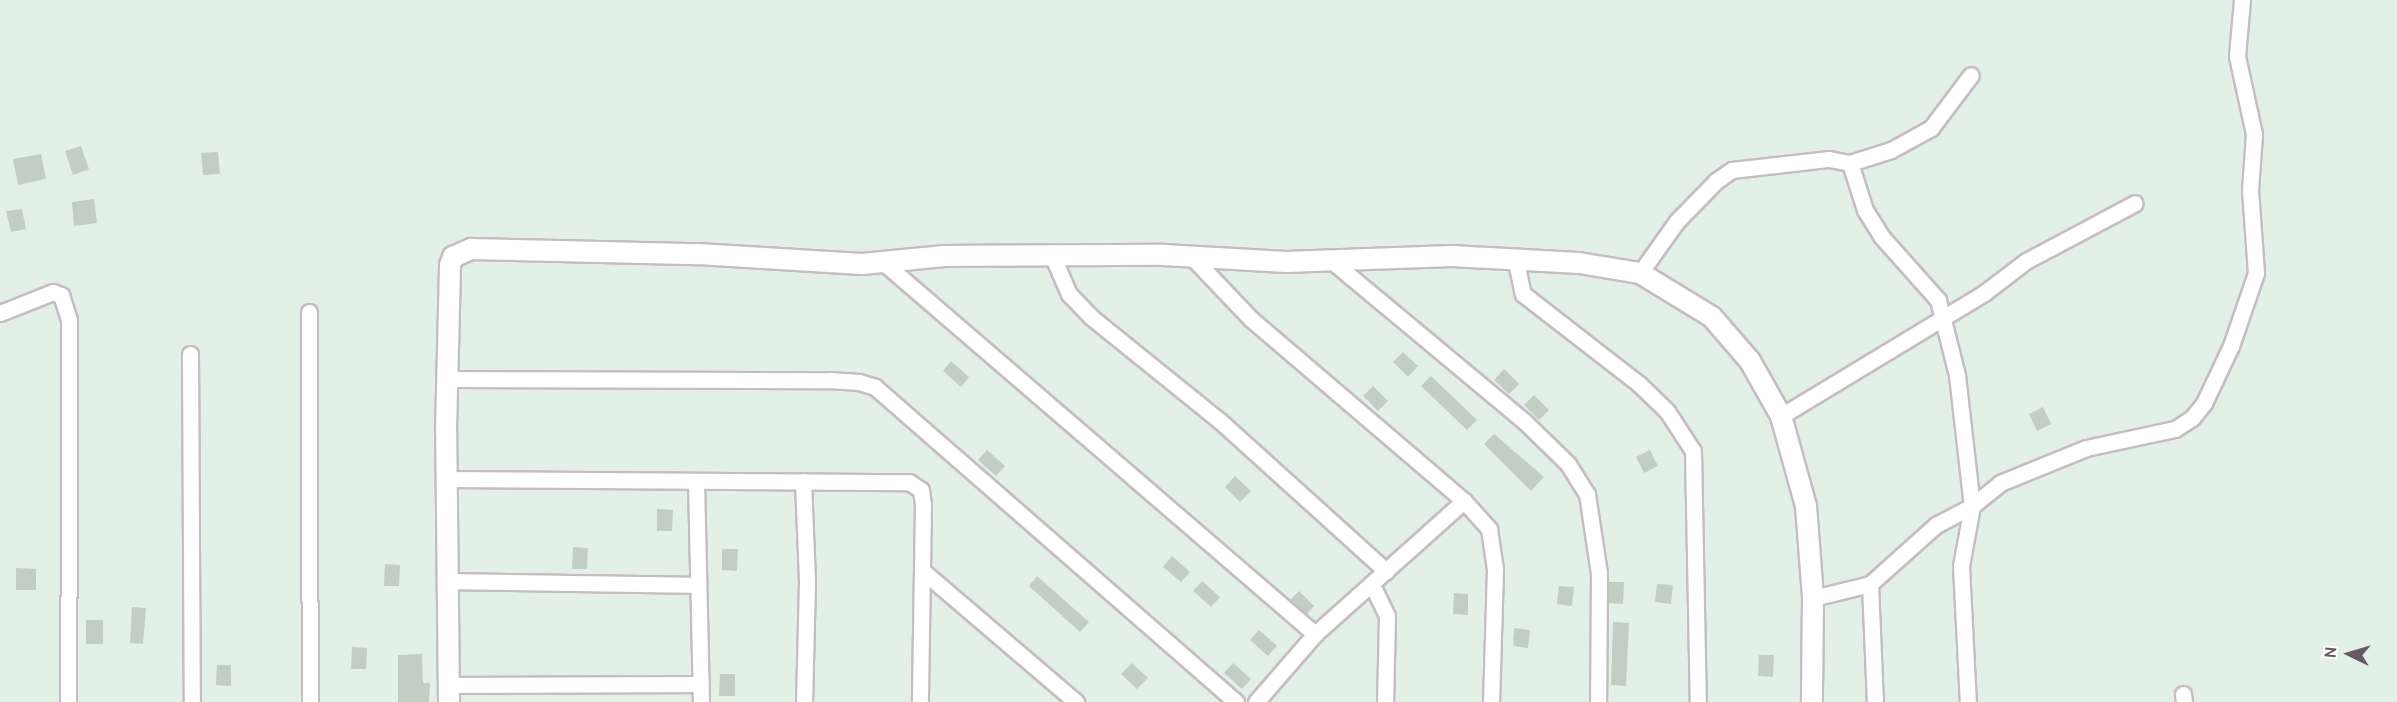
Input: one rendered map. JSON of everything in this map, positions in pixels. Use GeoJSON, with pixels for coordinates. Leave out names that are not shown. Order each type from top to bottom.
{"type":"FeatureCollection","features":[{"type":"Feature","properties":{"kind":"street"},"geometry":{"type":"LineString","coordinates":[[1813,598],[1870,584],[1936,525],[1972,506],[2000,483],[2086,448],[2175,429],[2192,418],[2204,403],[2231,346],[2256,273],[2250,190],[2254,134],[2237,56],[2242,0]]}},
{"type":"Feature","properties":{"kind":"street"},"geometry":{"type":"LineString","coordinates":[[1640,273],[1677,221],[1716,181],[1732,170],[1829,159],[1850,163],[1891,150],[1931,128],[1971,75]]}},
{"type":"Feature","properties":{"kind":"street"},"geometry":{"type":"LineString","coordinates":[[1850,163],[1865,210],[1881,236],[1938,300],[1957,375],[1972,506],[1961,566],[1968,702]]}},
{"type":"Feature","properties":{"kind":"street"},"geometry":{"type":"LineString","coordinates":[[1781,416],[1942,319],[2026,261],[2135,203]]}},
{"type":"Feature","properties":{"kind":"street"},"geometry":{"type":"LineString","coordinates":[[701,684],[449,693],[446,642],[450,581],[446,479],[450,265],[460,252],[583,250],[884,262],[945,256],[1191,256],[1333,261],[1452,256],[1516,262],[1579,263],[1640,273],[1712,317],[1750,361],[1781,416],[1806,506],[1813,598],[1812,702]]}},
{"type":"Feature","properties":{"kind":"street"},"geometry":{"type":"LineString","coordinates":[[1052,255],[1070,294],[1092,317],[1220,421],[1386,571]]}},
{"type":"Feature","properties":{"kind":"street"},"geometry":{"type":"LineString","coordinates":[[1191,256],[1251,320],[1464,501],[1489,529],[1493,548],[1491,702]]}},
{"type":"Feature","properties":{"kind":"street"},"geometry":{"type":"LineString","coordinates":[[1333,261],[1525,422],[1568,464],[1587,494],[1599,573],[1598,702]]}},
{"type":"Feature","properties":{"kind":"street"},"geometry":{"type":"LineString","coordinates":[[884,262],[1315,634]]}},
{"type":"Feature","properties":{"kind":"street"},"geometry":{"type":"LineString","coordinates":[[1516,262],[1523,294],[1639,384],[1667,411],[1694,451],[1698,702]]}},
{"type":"Feature","properties":{"kind":"street"},"geometry":{"type":"LineString","coordinates":[[0,313],[53,292],[62,295],[69,320],[68,702]]}},
{"type":"Feature","properties":{"kind":"street"},"geometry":{"type":"LineString","coordinates":[[309,312],[310,702]]}},
{"type":"Feature","properties":{"kind":"street"},"geometry":{"type":"LineString","coordinates":[[190,354],[192,702]]}},
{"type":"Feature","properties":{"kind":"street"},"geometry":{"type":"LineString","coordinates":[[448,379],[829,380],[859,381],[875,387],[1236,702]]}},
{"type":"Feature","properties":{"kind":"street"},"geometry":{"type":"LineString","coordinates":[[446,479],[696,481],[885,479],[909,482],[921,490],[925,573],[920,702]]}},
{"type":"Feature","properties":{"kind":"street"},"geometry":{"type":"LineString","coordinates":[[696,481],[701,702]]}},
{"type":"Feature","properties":{"kind":"street"},"geometry":{"type":"LineString","coordinates":[[803,481],[807,581],[804,702]]}},
{"type":"Feature","properties":{"kind":"street"},"geometry":{"type":"LineString","coordinates":[[1256,702],[1315,634],[1464,501]]}},
{"type":"Feature","properties":{"kind":"street"},"geometry":{"type":"LineString","coordinates":[[925,573],[1076,702]]}},
{"type":"Feature","properties":{"kind":"street"},"geometry":{"type":"LineString","coordinates":[[450,581],[698,585]]}},
{"type":"Feature","properties":{"kind":"street"},"geometry":{"type":"LineString","coordinates":[[1870,584],[1875,702]]}},
{"type":"Feature","properties":{"kind":"street"},"geometry":{"type":"LineString","coordinates":[[1372,585],[1387,616],[1385,702]]}},
{"type":"Feature","properties":{"kind":"building"},"geometry":{"type":"Polygon","coordinates":[[[81,146],[89,169],[73,175],[65,151],[81,146]]]}},
{"type":"Feature","properties":{"kind":"building"},"geometry":{"type":"Polygon","coordinates":[[[218,152],[220,174],[203,175],[201,153],[218,152]]]}},
{"type":"Feature","properties":{"kind":"building"},"geometry":{"type":"Polygon","coordinates":[[[41,154],[46,179],[18,185],[13,159],[41,154]]]}},
{"type":"Feature","properties":{"kind":"building"},"geometry":{"type":"Polygon","coordinates":[[[94,199],[97,223],[74,226],[72,202],[94,199]]]}},
{"type":"Feature","properties":{"kind":"building"},"geometry":{"type":"Polygon","coordinates":[[[22,209],[26,229],[11,232],[6,211],[22,209]]]}},
{"type":"Feature","properties":{"kind":"building"},"geometry":{"type":"Polygon","coordinates":[[[1403,352],[1418,366],[1408,377],[1393,362],[1403,352]]]}},
{"type":"Feature","properties":{"kind":"building"},"geometry":{"type":"Polygon","coordinates":[[[951,361],[969,377],[961,387],[943,371],[951,361]]]}},
{"type":"Feature","properties":{"kind":"building"},"geometry":{"type":"Polygon","coordinates":[[[1504,369],[1519,384],[1509,394],[1494,380],[1504,369]]]}},
{"type":"Feature","properties":{"kind":"building"},"geometry":{"type":"Polygon","coordinates":[[[1431,376],[1477,420],[1467,430],[1421,386],[1431,376]]]}},
{"type":"Feature","properties":{"kind":"building"},"geometry":{"type":"Polygon","coordinates":[[[1373,386],[1388,401],[1378,411],[1363,396],[1373,386]]]}},
{"type":"Feature","properties":{"kind":"building"},"geometry":{"type":"Polygon","coordinates":[[[1534,395],[1549,410],[1539,420],[1524,405],[1534,395]]]}},
{"type":"Feature","properties":{"kind":"building"},"geometry":{"type":"Polygon","coordinates":[[[2043,407],[2051,424],[2037,431],[2029,414],[2043,407]]]}},
{"type":"Feature","properties":{"kind":"building"},"geometry":{"type":"Polygon","coordinates":[[[1494,434],[1544,477],[1531,491],[1484,444],[1494,434]]]}},
{"type":"Feature","properties":{"kind":"building"},"geometry":{"type":"Polygon","coordinates":[[[987,450],[1005,466],[996,476],[978,460],[987,450]]]}},
{"type":"Feature","properties":{"kind":"building"},"geometry":{"type":"Polygon","coordinates":[[[1650,450],[1658,466],[1644,473],[1636,457],[1650,450]]]}},
{"type":"Feature","properties":{"kind":"building"},"geometry":{"type":"Polygon","coordinates":[[[1235,476],[1251,491],[1240,502],[1225,487],[1235,476]]]}},
{"type":"Feature","properties":{"kind":"building"},"geometry":{"type":"Polygon","coordinates":[[[657,509],[673,510],[672,531],[657,531],[657,509]]]}},
{"type":"Feature","properties":{"kind":"building"},"geometry":{"type":"Polygon","coordinates":[[[573,547],[588,548],[587,569],[572,569],[573,547]]]}},
{"type":"Feature","properties":{"kind":"building"},"geometry":{"type":"Polygon","coordinates":[[[722,549],[738,549],[737,571],[722,570],[722,549]]]}},
{"type":"Feature","properties":{"kind":"building"},"geometry":{"type":"Polygon","coordinates":[[[1172,556],[1190,572],[1181,582],[1163,567],[1172,556]]]}},
{"type":"Feature","properties":{"kind":"building"},"geometry":{"type":"Polygon","coordinates":[[[385,564],[400,565],[399,586],[384,586],[385,564]]]}},
{"type":"Feature","properties":{"kind":"building"},"geometry":{"type":"Polygon","coordinates":[[[16,568],[36,569],[36,590],[16,590],[16,568]]]}},
{"type":"Feature","properties":{"kind":"building"},"geometry":{"type":"Polygon","coordinates":[[[1037,576],[1089,622],[1080,632],[1029,586],[1037,576]]]}},
{"type":"Feature","properties":{"kind":"building"},"geometry":{"type":"Polygon","coordinates":[[[1202,581],[1220,597],[1211,607],[1193,591],[1202,581]]]}},
{"type":"Feature","properties":{"kind":"building"},"geometry":{"type":"Polygon","coordinates":[[[1609,582],[1624,582],[1623,604],[1609,603],[1609,582]]]}},
{"type":"Feature","properties":{"kind":"building"},"geometry":{"type":"Polygon","coordinates":[[[1657,584],[1673,585],[1671,604],[1655,602],[1657,584]]]}},
{"type":"Feature","properties":{"kind":"building"},"geometry":{"type":"Polygon","coordinates":[[[1559,586],[1574,587],[1572,606],[1557,604],[1559,586]]]}},
{"type":"Feature","properties":{"kind":"building"},"geometry":{"type":"Polygon","coordinates":[[[1299,591],[1314,606],[1307,614],[1290,600],[1299,591]]]}},
{"type":"Feature","properties":{"kind":"building"},"geometry":{"type":"Polygon","coordinates":[[[1454,593],[1468,594],[1468,615],[1453,614],[1454,593]]]}},
{"type":"Feature","properties":{"kind":"building"},"geometry":{"type":"Polygon","coordinates":[[[132,607],[146,608],[143,644],[130,643],[132,607]]]}},
{"type":"Feature","properties":{"kind":"building"},"geometry":{"type":"Polygon","coordinates":[[[86,620],[103,620],[103,644],[86,644],[86,620]]]}},
{"type":"Feature","properties":{"kind":"building"},"geometry":{"type":"Polygon","coordinates":[[[1613,622],[1629,623],[1626,686],[1611,685],[1613,622]]]}},
{"type":"Feature","properties":{"kind":"building"},"geometry":{"type":"Polygon","coordinates":[[[1514,628],[1530,630],[1528,648],[1513,646],[1514,628]]]}},
{"type":"Feature","properties":{"kind":"building"},"geometry":{"type":"Polygon","coordinates":[[[1259,630],[1277,646],[1268,656],[1250,640],[1259,630]]]}},
{"type":"Feature","properties":{"kind":"building"},"geometry":{"type":"Polygon","coordinates":[[[352,647],[367,648],[366,669],[351,669],[352,647]]]}},
{"type":"Feature","properties":{"kind":"building"},"geometry":{"type":"Polygon","coordinates":[[[422,654],[423,683],[430,683],[429,702],[398,702],[398,655],[422,654]]]}},
{"type":"Feature","properties":{"kind":"building"},"geometry":{"type":"Polygon","coordinates":[[[1759,655],[1774,655],[1773,677],[1758,676],[1759,655]]]}},
{"type":"Feature","properties":{"kind":"building"},"geometry":{"type":"Polygon","coordinates":[[[1132,663],[1148,678],[1137,689],[1121,674],[1132,663]]]}},
{"type":"Feature","properties":{"kind":"building"},"geometry":{"type":"Polygon","coordinates":[[[1233,663],[1251,679],[1242,689],[1224,673],[1233,663]]]}},
{"type":"Feature","properties":{"kind":"building"},"geometry":{"type":"Polygon","coordinates":[[[217,665],[231,665],[231,686],[216,685],[217,665]]]}},
{"type":"Feature","properties":{"kind":"building"},"geometry":{"type":"Polygon","coordinates":[[[720,674],[735,674],[735,696],[719,696],[720,674]]]}}]}
